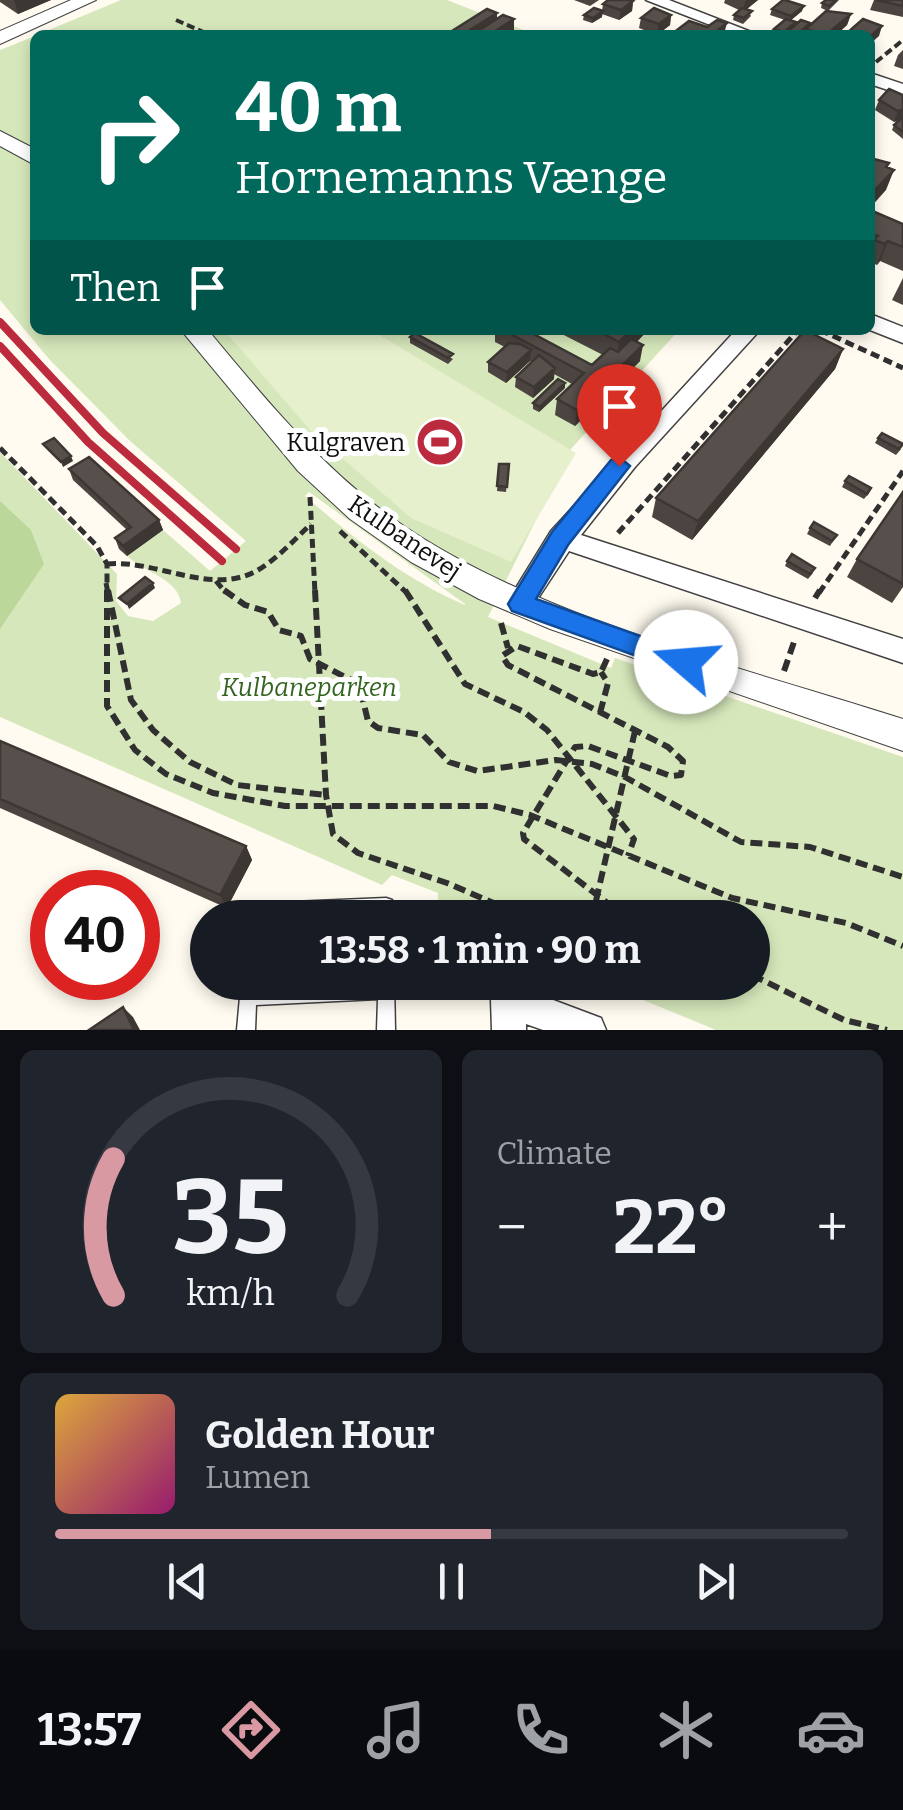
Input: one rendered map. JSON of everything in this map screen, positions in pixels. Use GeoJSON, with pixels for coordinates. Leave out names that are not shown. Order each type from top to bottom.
{"type":"FeatureCollection","features":[{"type":"Feature","properties":{"kind":"street"},"geometry":{"type":"LineString","coordinates":[[0,38],[87,0]]}},
{"type":"Feature","properties":{"kind":"street"},"geometry":{"type":"LineString","coordinates":[[654,0],[737,30]]}},
{"type":"Feature","properties":{"kind":"street"},"geometry":{"type":"LineString","coordinates":[[875,80],[903,90]]}},
{"type":"Feature","properties":{"kind":"street"},"geometry":{"type":"LineString","coordinates":[[0,137],[30,155]]}},
{"type":"Feature","properties":{"kind":"street"},"geometry":{"type":"LineString","coordinates":[[875,324],[903,336]]}},
{"type":"Feature","properties":{"kind":"street","name":"Kulbanevej"},"geometry":{"type":"LineString","coordinates":[[198,335],[322,477],[450,571],[520,604],[614,639],[903,735]]}},
{"type":"Feature","properties":{"kind":"street"},"geometry":{"type":"LineString","coordinates":[[520,604],[560,538],[619,466],[744,335]]}},
{"type":"Feature","properties":{"kind":"street"},"geometry":{"type":"LineString","coordinates":[[560,538],[903,651]]}},
{"type":"Feature","properties":{"kind":"street"},"geometry":{"type":"LineString","coordinates":[[509,1030],[508,1000],[589,1030]]}},
{"type":"Feature","properties":{"kind":"lane"},"geometry":{"type":"LineString","coordinates":[[246,1030],[248,1000]]}},
{"type":"Feature","properties":{"kind":"lane"},"geometry":{"type":"LineString","coordinates":[[386,1000],[386,1030]]}},
{"type":"Feature","properties":{"kind":"path"},"geometry":{"type":"LineString","coordinates":[[176,20],[199,30]]}},
{"type":"Feature","properties":{"kind":"path"},"geometry":{"type":"LineString","coordinates":[[875,64],[903,40]]}},
{"type":"Feature","properties":{"kind":"path"},"geometry":{"type":"LineString","coordinates":[[599,549],[628,524],[794,335]]}},
{"type":"Feature","properties":{"kind":"path"},"geometry":{"type":"LineString","coordinates":[[831,335],[903,368]]}},
{"type":"Feature","properties":{"kind":"path"},"geometry":{"type":"LineString","coordinates":[[0,448],[97,546],[106,564],[106,706],[135,750],[166,774],[213,793],[285,806],[463,804],[530,816],[732,898],[846,924],[903,946]]}},
{"type":"Feature","properties":{"kind":"path"},"geometry":{"type":"LineString","coordinates":[[777,693],[802,618],[903,471]]}},
{"type":"Feature","properties":{"kind":"path"},"geometry":{"type":"LineString","coordinates":[[322,477],[310,497],[326,805],[333,834],[358,853],[413,875],[448,882],[488,900]]}},
{"type":"Feature","properties":{"kind":"path"},"geometry":{"type":"LineString","coordinates":[[350,501],[333,518],[335,526],[405,590],[465,684],[524,712],[570,754],[634,839],[628,856]]}},
{"type":"Feature","properties":{"kind":"path"},"geometry":{"type":"LineString","coordinates":[[106,564],[126,560],[156,563],[216,581],[250,574],[311,524]]}},
{"type":"Feature","properties":{"kind":"path"},"geometry":{"type":"LineString","coordinates":[[104,576],[132,700],[153,730],[190,762],[237,785],[326,795]]}},
{"type":"Feature","properties":{"kind":"path"},"geometry":{"type":"LineString","coordinates":[[216,581],[227,596],[246,608],[268,612],[280,630],[301,636],[303,650],[318,664],[360,684],[368,720],[378,728],[423,735],[448,762],[477,771],[523,762],[592,764],[625,777],[740,842],[838,853],[903,878]]}},
{"type":"Feature","properties":{"kind":"path"},"geometry":{"type":"LineString","coordinates":[[601,672],[614,639]]}},
{"type":"Feature","properties":{"kind":"path"},"geometry":{"type":"LineString","coordinates":[[601,672],[588,673],[517,646],[502,656],[508,666],[675,752],[684,766],[681,774],[671,776],[584,745],[570,754],[530,816],[524,839],[602,900]]}},
{"type":"Feature","properties":{"kind":"path"},"geometry":{"type":"LineString","coordinates":[[600,713],[608,683],[601,672]]}},
{"type":"Feature","properties":{"kind":"path"},"geometry":{"type":"LineString","coordinates":[[596,900],[635,730]]}},
{"type":"Feature","properties":{"kind":"path"},"geometry":{"type":"LineString","coordinates":[[770,984],[844,1020],[887,1030]]}},
{"type":"Feature","properties":{"kind":"green space"},"geometry":{"type":"Polygon","coordinates":[[[121,0],[447,0],[523,30],[49,30],[121,0]]]}},
{"type":"Feature","properties":{"kind":"green space","name":"Kulbaneparken"},"geometry":{"type":"Polygon","coordinates":[[[30,38],[30,335],[674,335],[571,449],[488,617],[611,668],[615,658],[903,757],[903,1030],[716,1030],[643,1000],[770,1000],[770,900],[438,900],[438,893],[392,875],[382,885],[0,717],[0,452],[117,574],[116,601],[128,616],[153,621],[181,603],[174,588],[127,556],[163,530],[210,571],[246,541],[130,441],[49,359],[0,300],[0,50],[30,38]],[[309,492],[305,496],[401,571],[465,605],[309,492]]]}},
{"type":"Feature","properties":{"kind":"green space","name":"Kulgraven"},"geometry":{"type":"Polygon","coordinates":[[[228,335],[379,335],[576,453],[511,562],[411,518],[310,430],[228,335]]]}},
{"type":"Feature","properties":{"kind":"green space"},"geometry":{"type":"Polygon","coordinates":[[[0,501],[31,530],[44,564],[0,629],[0,501]]]}},
{"type":"Feature","properties":{"kind":"building"},"geometry":{"type":"Polygon","coordinates":[[[608,0],[633,1],[621,10],[603,4],[608,0]]]}},
{"type":"Feature","properties":{"kind":"building"},"geometry":{"type":"Polygon","coordinates":[[[783,0],[804,6],[791,16],[772,9],[783,0]]]}},
{"type":"Feature","properties":{"kind":"building"},"geometry":{"type":"Polygon","coordinates":[[[876,0],[903,0],[903,6],[876,0]]]}},
{"type":"Feature","properties":{"kind":"building"},"geometry":{"type":"Polygon","coordinates":[[[594,8],[603,11],[593,18],[584,15],[594,8]]]}},
{"type":"Feature","properties":{"kind":"building"},"geometry":{"type":"Polygon","coordinates":[[[654,8],[671,15],[659,24],[641,18],[654,8]]]}},
{"type":"Feature","properties":{"kind":"building"},"geometry":{"type":"Polygon","coordinates":[[[742,8],[752,11],[744,18],[734,15],[742,8]]]}},
{"type":"Feature","properties":{"kind":"building"},"geometry":{"type":"Polygon","coordinates":[[[487,9],[497,13],[470,30],[454,30],[487,9]]]}},
{"type":"Feature","properties":{"kind":"building"},"geometry":{"type":"Polygon","coordinates":[[[826,11],[851,14],[832,30],[806,29],[826,11]]]}},
{"type":"Feature","properties":{"kind":"building"},"geometry":{"type":"Polygon","coordinates":[[[503,15],[514,19],[497,30],[480,30],[503,15]]]}},
{"type":"Feature","properties":{"kind":"building"},"geometry":{"type":"Polygon","coordinates":[[[786,19],[796,22],[786,30],[774,29],[786,19]]]}},
{"type":"Feature","properties":{"kind":"building"},"geometry":{"type":"Polygon","coordinates":[[[863,19],[882,26],[875,32],[850,30],[863,19]]]}},
{"type":"Feature","properties":{"kind":"building"},"geometry":{"type":"Polygon","coordinates":[[[717,20],[727,23],[718,30],[677,30],[689,21],[707,27],[717,20]]]}},
{"type":"Feature","properties":{"kind":"building"},"geometry":{"type":"Polygon","coordinates":[[[801,20],[810,23],[802,30],[789,30],[801,20]]]}},
{"type":"Feature","properties":{"kind":"building"},"geometry":{"type":"Polygon","coordinates":[[[889,89],[903,95],[903,109],[898,111],[879,100],[889,89]]]}},
{"type":"Feature","properties":{"kind":"building"},"geometry":{"type":"Polygon","coordinates":[[[903,117],[903,132],[894,125],[903,117]]]}},
{"type":"Feature","properties":{"kind":"building"},"geometry":{"type":"Polygon","coordinates":[[[875,159],[889,163],[886,167],[894,170],[875,190],[875,159]]]}},
{"type":"Feature","properties":{"kind":"building"},"geometry":{"type":"Polygon","coordinates":[[[875,212],[903,224],[903,247],[875,240],[875,212]]]}},
{"type":"Feature","properties":{"kind":"building"},"geometry":{"type":"Polygon","coordinates":[[[419,335],[453,354],[448,358],[410,337],[419,335]]]}},
{"type":"Feature","properties":{"kind":"building"},"geometry":{"type":"Polygon","coordinates":[[[512,335],[535,335],[592,365],[610,348],[618,352],[631,339],[643,345],[577,410],[557,399],[584,373],[512,335]]]}},
{"type":"Feature","properties":{"kind":"building"},"geometry":{"type":"Polygon","coordinates":[[[606,335],[626,335],[619,342],[606,335]]]}},
{"type":"Feature","properties":{"kind":"building"},"geometry":{"type":"Polygon","coordinates":[[[801,335],[815,335],[843,349],[698,521],[656,498],[801,335]]]}},
{"type":"Feature","properties":{"kind":"building"},"geometry":{"type":"Polygon","coordinates":[[[509,343],[531,350],[507,372],[488,362],[509,343]]]}},
{"type":"Feature","properties":{"kind":"building"},"geometry":{"type":"Polygon","coordinates":[[[539,355],[555,368],[534,387],[516,377],[539,355]]]}},
{"type":"Feature","properties":{"kind":"building"},"geometry":{"type":"Polygon","coordinates":[[[558,379],[565,383],[540,407],[533,403],[558,379]]]}},
{"type":"Feature","properties":{"kind":"building"},"geometry":{"type":"Polygon","coordinates":[[[882,433],[903,444],[899,449],[878,438],[882,433]]]}},
{"type":"Feature","properties":{"kind":"building"},"geometry":{"type":"Polygon","coordinates":[[[54,438],[71,456],[61,462],[43,444],[54,438]]]}},
{"type":"Feature","properties":{"kind":"building"},"geometry":{"type":"Polygon","coordinates":[[[89,457],[159,520],[123,546],[115,538],[131,527],[69,469],[89,457]]]}},
{"type":"Feature","properties":{"kind":"building"},"geometry":{"type":"Polygon","coordinates":[[[499,464],[509,464],[507,487],[497,486],[499,464]]]}},
{"type":"Feature","properties":{"kind":"building"},"geometry":{"type":"Polygon","coordinates":[[[849,476],[871,488],[867,494],[845,481],[849,476]]]}},
{"type":"Feature","properties":{"kind":"building"},"geometry":{"type":"Polygon","coordinates":[[[903,492],[903,584],[857,559],[903,492]]]}},
{"type":"Feature","properties":{"kind":"building"},"geometry":{"type":"Polygon","coordinates":[[[814,522],[837,535],[832,541],[810,528],[814,522]]]}},
{"type":"Feature","properties":{"kind":"building"},"geometry":{"type":"Polygon","coordinates":[[[792,554],[815,568],[810,574],[787,561],[792,554]]]}},
{"type":"Feature","properties":{"kind":"building"},"geometry":{"type":"Polygon","coordinates":[[[145,577],[153,583],[127,604],[119,598],[145,577]]]}},
{"type":"Feature","properties":{"kind":"building"},"geometry":{"type":"Polygon","coordinates":[[[0,741],[246,846],[220,895],[0,799],[0,741]]]}},
{"type":"Feature","properties":{"kind":"building"},"geometry":{"type":"Polygon","coordinates":[[[123,1007],[134,1030],[89,1030],[123,1007]]]}},
{"type":"Feature","properties":{"kind":"railway"},"geometry":{"type":"LineString","coordinates":[[0,322],[103,433],[236,549]]}},
{"type":"Feature","properties":{"kind":"railway"},"geometry":{"type":"LineString","coordinates":[[0,346],[88,442],[222,561]]}},
{"type":"Feature","properties":{"kind":"place","name":"Kulgraven"},"geometry":{"type":"Point","coordinates":[440,442]}},
{"type":"Feature","properties":{"kind":"route"},"geometry":{"type":"LineString","coordinates":[[619,466],[560,538],[520,604],[686,662]]}}]}
